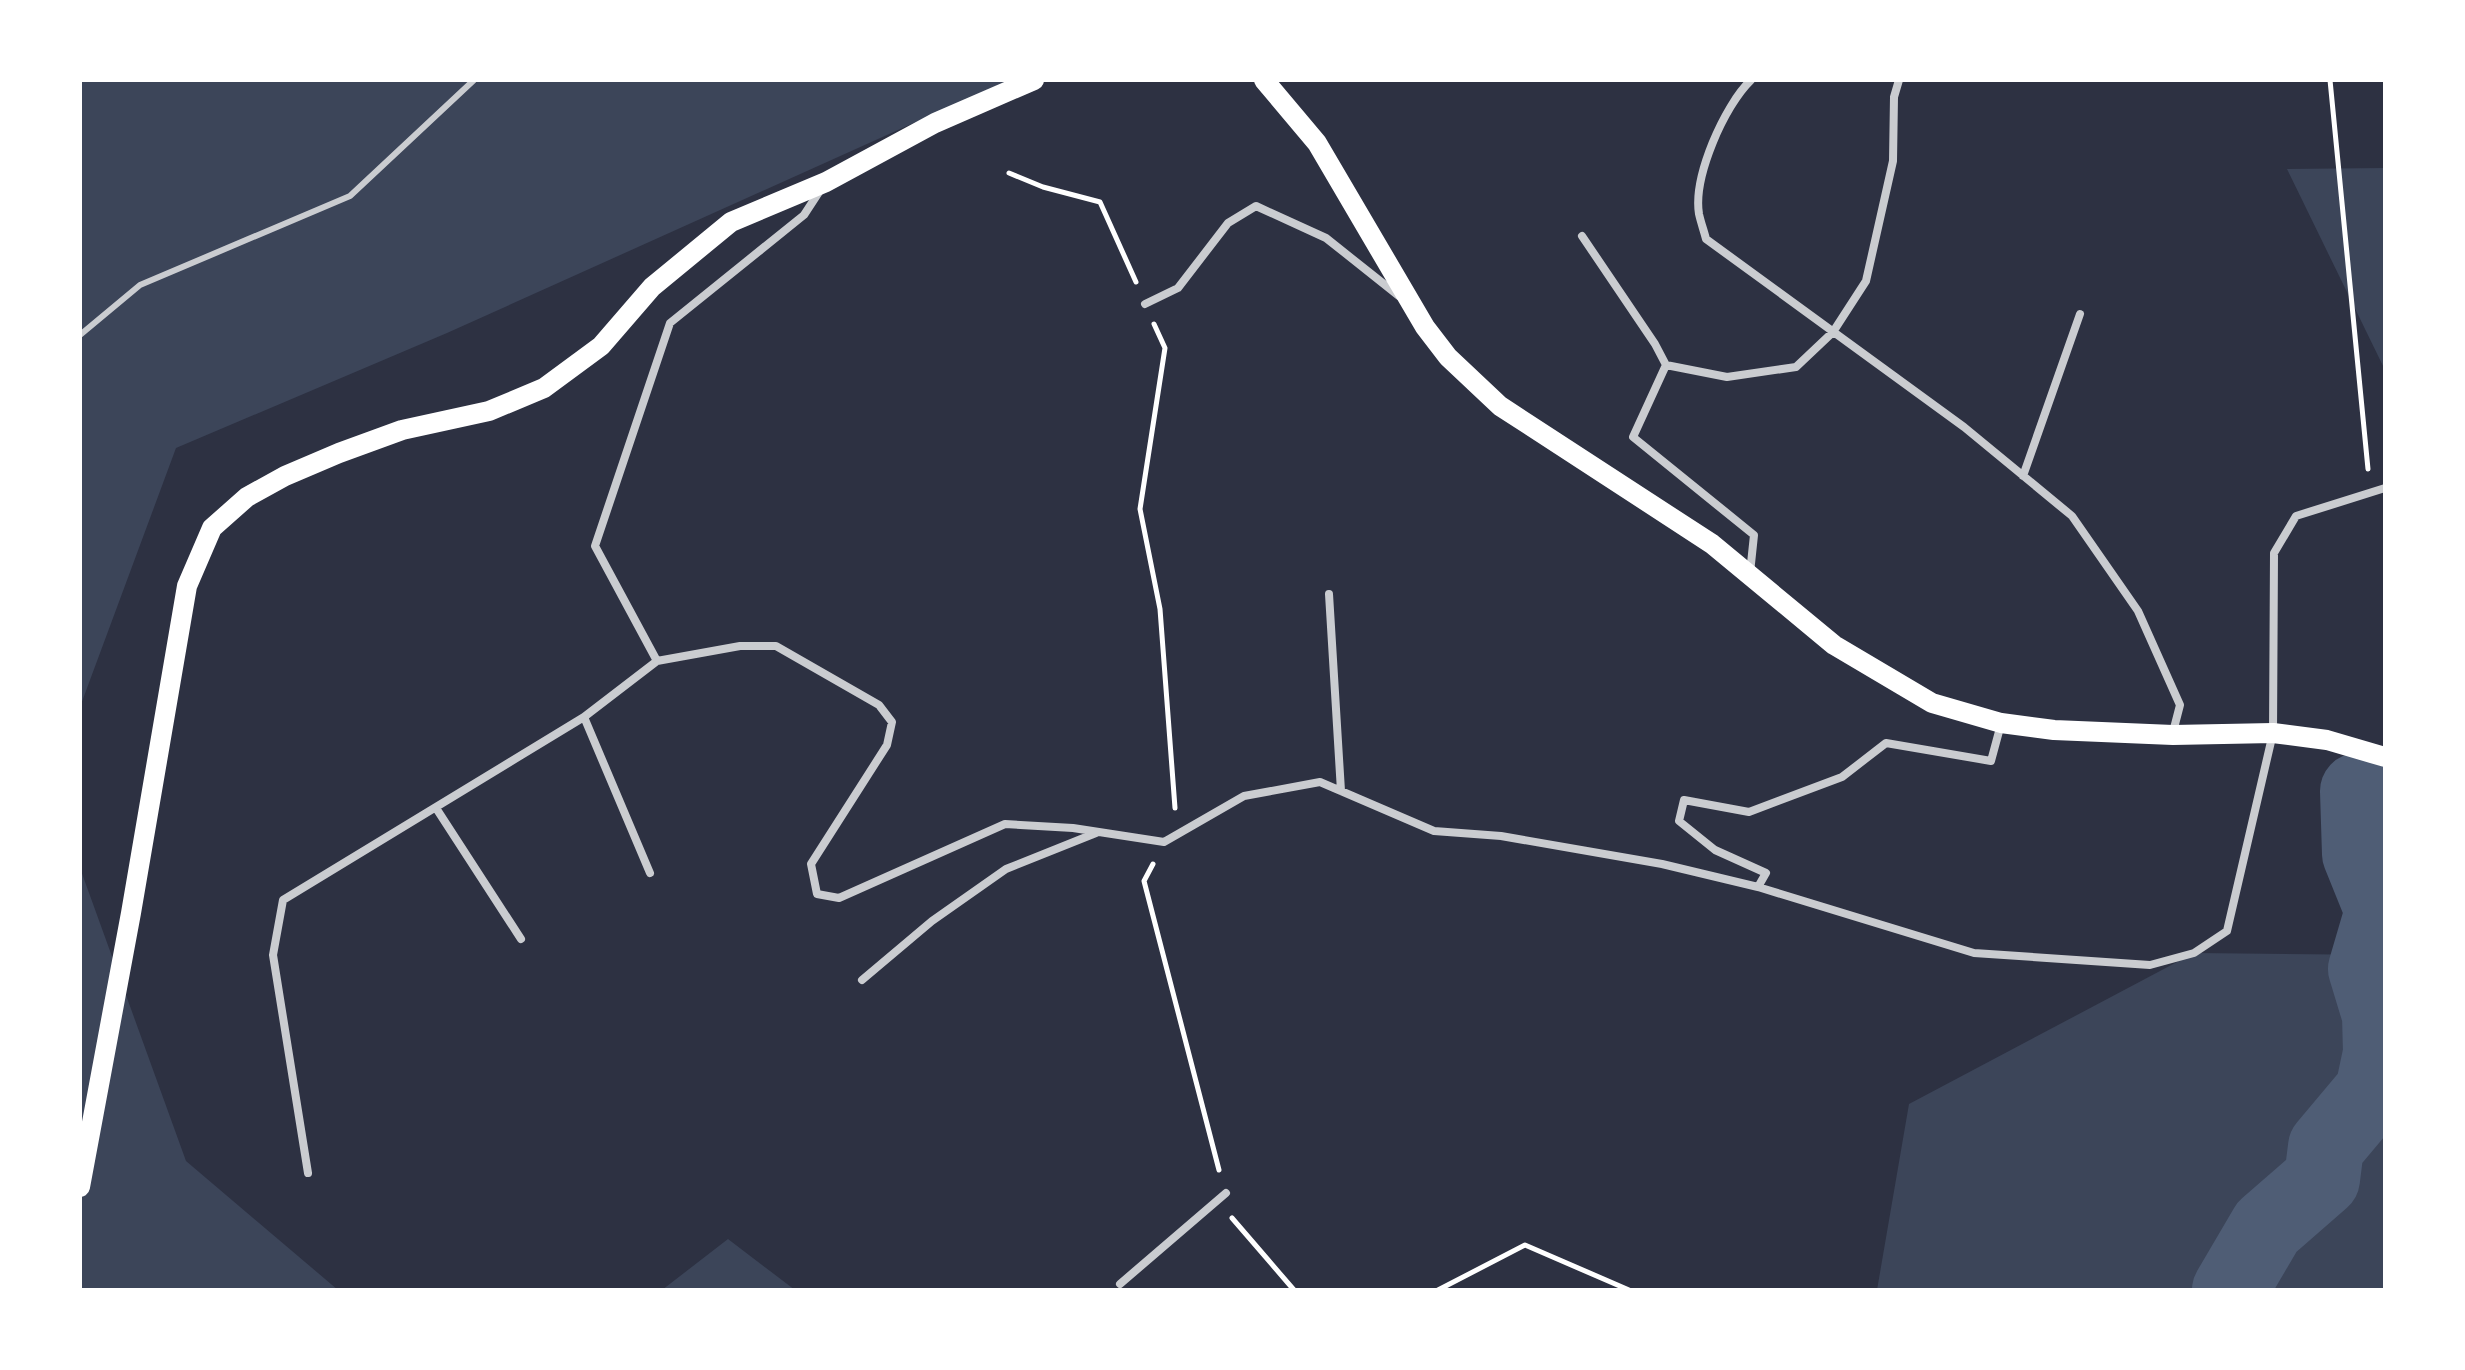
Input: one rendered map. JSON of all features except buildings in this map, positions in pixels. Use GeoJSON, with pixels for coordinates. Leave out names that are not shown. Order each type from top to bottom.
{"type":"FeatureCollection","features":[{"type":"Feature","properties":{"kind":"main road"},"geometry":{"type":"LineString","coordinates":[[80,1187],[187,586],[212,528],[247,497],[285,476],[339,453],[402,430],[489,411],[544,388],[601,346],[652,287],[731,222],[826,182],[935,123],[1034,80]]}},
{"type":"Feature","properties":{"kind":"main road"},"geometry":{"type":"LineString","coordinates":[[1264,80],[1317,143],[1425,327],[1448,357],[1500,406],[1712,544],[1834,645],[1932,703],[2001,723],[2054,730],[2173,735],[2273,733],[2327,740],[2385,757]]}},
{"type":"Feature","properties":{"kind":"street"},"geometry":{"type":"LineString","coordinates":[[1751,80],[1714,136],[1703,173],[1699,212],[1706,239],[1964,427],[2072,516],[2138,611],[2180,705],[2173,735]]}},
{"type":"Feature","properties":{"kind":"street"},"geometry":{"type":"LineString","coordinates":[[1666,365],[1727,377],[1796,367],[1833,332],[1866,281],[1893,161],[1894,97],[1899,80]]}},
{"type":"Feature","properties":{"kind":"street"},"geometry":{"type":"LineString","coordinates":[[657,661],[595,546],[670,323],[804,215],[826,182]]}},
{"type":"Feature","properties":{"kind":"street"},"geometry":{"type":"LineString","coordinates":[[1145,304],[1178,288],[1228,223],[1256,206],[1326,238],[1413,306]]}},
{"type":"Feature","properties":{"kind":"street"},"geometry":{"type":"LineString","coordinates":[[1582,236],[1666,365]]}},
{"type":"Feature","properties":{"kind":"street"},"geometry":{"type":"LineString","coordinates":[[2023,476],[2080,314]]}},
{"type":"Feature","properties":{"kind":"street"},"geometry":{"type":"LineString","coordinates":[[1666,365],[1633,437],[1754,535],[1750,575]]}},
{"type":"Feature","properties":{"kind":"street"},"geometry":{"type":"LineString","coordinates":[[308,1173],[273,955],[283,900],[584,717],[657,661],[740,646],[776,646],[879,705],[892,722],[887,745],[811,864],[817,894],[839,898],[1005,824],[1073,828],[1164,842],[1244,796],[1320,782],[1434,831],[1501,836],[1648,861],[1758,887],[1974,953],[2150,965],[2194,953],[2227,931],[2273,733],[2274,553],[2296,516],[2385,488]]}},
{"type":"Feature","properties":{"kind":"street"},"geometry":{"type":"LineString","coordinates":[[1329,594],[1341,791]]}},
{"type":"Feature","properties":{"kind":"street"},"geometry":{"type":"LineString","coordinates":[[584,717],[650,873]]}},
{"type":"Feature","properties":{"kind":"street"},"geometry":{"type":"LineString","coordinates":[[1758,887],[1766,873],[1715,850],[1679,821],[1684,800],[1749,812],[1842,777],[1886,743],[1991,761],[2001,723]]}},
{"type":"Feature","properties":{"kind":"street"},"geometry":{"type":"LineString","coordinates":[[436,808],[521,939]]}},
{"type":"Feature","properties":{"kind":"street"},"geometry":{"type":"LineString","coordinates":[[862,980],[932,921],[1006,869],[1099,832]]}},
{"type":"Feature","properties":{"kind":"street"},"geometry":{"type":"LineString","coordinates":[[1120,1284],[1226,1193]]}},
{"type":"Feature","properties":{"kind":"lane"},"geometry":{"type":"LineString","coordinates":[[80,335],[140,285],[350,196],[474,80]]}},
{"type":"Feature","properties":{"kind":"path"},"geometry":{"type":"LineString","coordinates":[[2330,80],[2370,493]]}},
{"type":"Feature","properties":{"kind":"path"},"geometry":{"type":"LineString","coordinates":[[1009,173],[1043,187],[1100,202],[1165,348],[1140,509],[1160,609],[1176,819],[1144,881],[1233,1221],[1294,1290]]}},
{"type":"Feature","properties":{"kind":"path"},"geometry":{"type":"LineString","coordinates":[[1438,1290],[1525,1245],[1629,1290]]}},
{"type":"Feature","properties":{"kind":"shaded area"},"geometry":{"type":"Polygon","coordinates":[[[80,80],[1009,80],[447,333],[176,448],[80,707],[80,80]]]}},
{"type":"Feature","properties":{"kind":"shaded area"},"geometry":{"type":"Polygon","coordinates":[[[2385,168],[2385,370],[2287,169],[2385,168]]]}},
{"type":"Feature","properties":{"kind":"shaded area"},"geometry":{"type":"Polygon","coordinates":[[[80,868],[186,1161],[338,1290],[80,1290],[80,868]]]}},
{"type":"Feature","properties":{"kind":"shaded area"},"geometry":{"type":"Polygon","coordinates":[[[2194,953],[2385,955],[2385,1290],[1877,1290],[1909,1104],[2194,953]]]}},
{"type":"Feature","properties":{"kind":"shaded area"},"geometry":{"type":"Polygon","coordinates":[[[728,1239],[795,1290],[662,1290],[728,1239]]]}},
{"type":"Feature","properties":{"kind":"waterway"},"geometry":{"type":"LineString","coordinates":[[2230,1290],[2267,1227],[2322,1179],[2326,1147],[2373,1091],[2381,1053],[2380,1015],[2366,969],[2383,911],[2360,854],[2358,791]]}}]}
